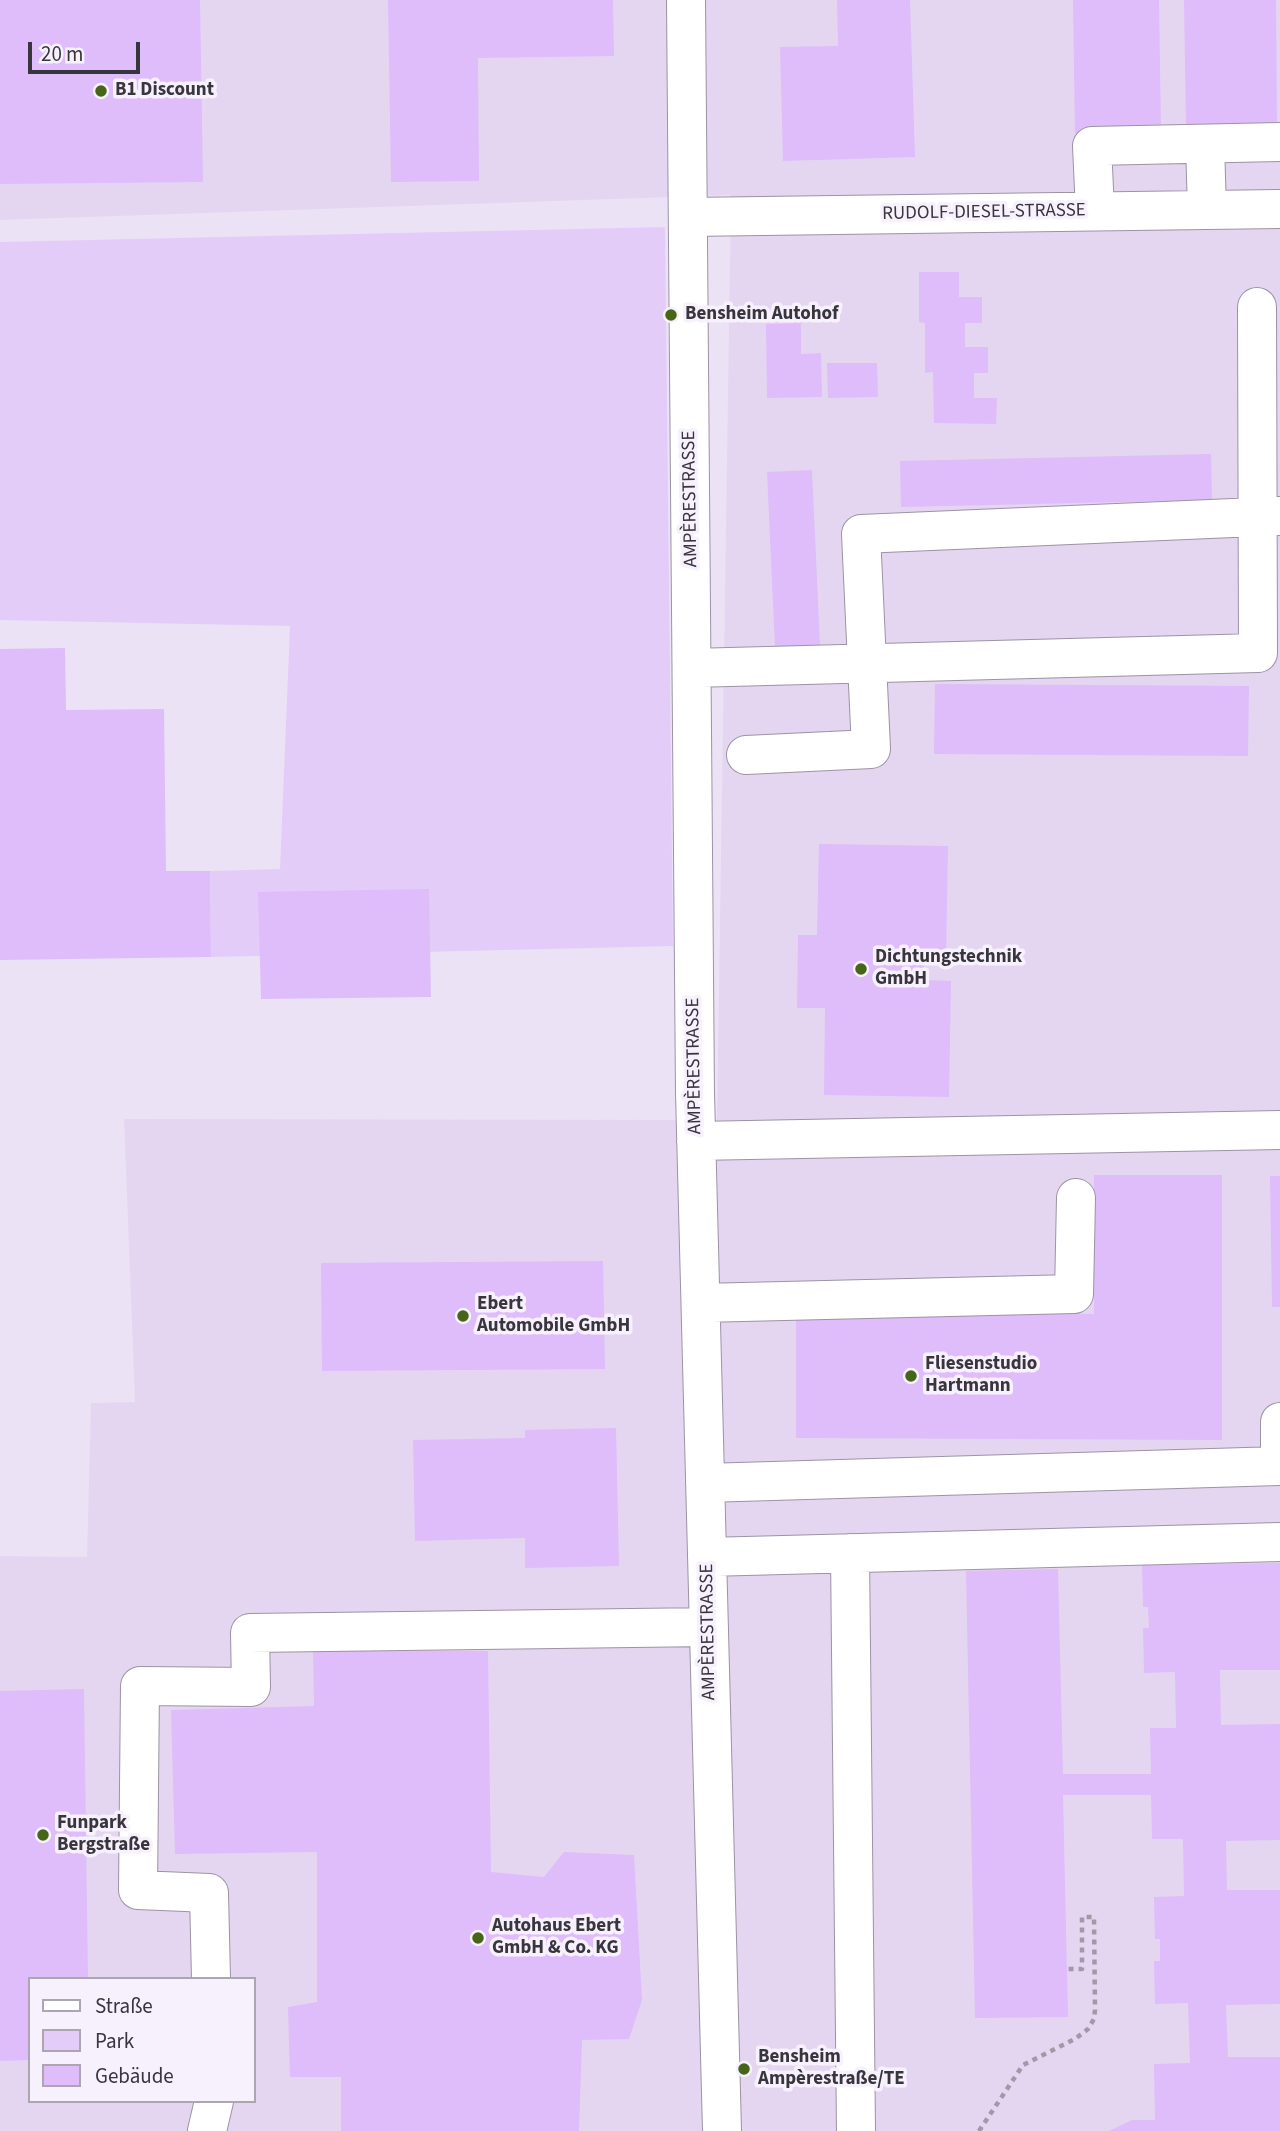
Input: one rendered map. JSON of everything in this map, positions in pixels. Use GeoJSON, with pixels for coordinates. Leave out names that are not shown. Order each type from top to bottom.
{"type":"FeatureCollection","features":[{"type":"Feature","properties":{"kind":"street","name":"AMPÈRESTRASSE"},"geometry":{"type":"LineString","coordinates":[[686,0],[696,1141],[722,2131]]}},
{"type":"Feature","properties":{"kind":"street"},"geometry":{"type":"LineString","coordinates":[[1095,211],[1092,146],[1280,142]]}},
{"type":"Feature","properties":{"kind":"street"},"geometry":{"type":"LineString","coordinates":[[1205,144],[1207,210]]}},
{"type":"Feature","properties":{"kind":"street","name":"RUDOLF-DIESEL-STRASSE"},"geometry":{"type":"LineString","coordinates":[[688,217],[1280,209]]}},
{"type":"Feature","properties":{"kind":"street"},"geometry":{"type":"LineString","coordinates":[[692,668],[1258,653],[1268,516],[1257,307]]}},
{"type":"Feature","properties":{"kind":"street"},"geometry":{"type":"LineString","coordinates":[[746,755],[871,749],[862,534],[1268,516]]}},
{"type":"Feature","properties":{"kind":"street"},"geometry":{"type":"LineString","coordinates":[[696,1141],[1280,1130]]}},
{"type":"Feature","properties":{"kind":"street"},"geometry":{"type":"LineString","coordinates":[[701,1303],[1074,1294],[1076,1198]]}},
{"type":"Feature","properties":{"kind":"street"},"geometry":{"type":"LineString","coordinates":[[705,1483],[1280,1466],[1280,1422]]}},
{"type":"Feature","properties":{"kind":"street"},"geometry":{"type":"LineString","coordinates":[[707,1557],[1280,1542]]}},
{"type":"Feature","properties":{"kind":"street"},"geometry":{"type":"LineString","coordinates":[[850,1553],[856,2131]]}},
{"type":"Feature","properties":{"kind":"street"},"geometry":{"type":"LineString","coordinates":[[211,1977],[209,1893],[138,1890],[139,1686],[251,1687],[250,1633],[709,1627]]}},
{"type":"Feature","properties":{"kind":"street"},"geometry":{"type":"LineString","coordinates":[[206,2131],[213,2103]]}},
{"type":"Feature","properties":{"kind":"path"},"geometry":{"type":"LineString","coordinates":[[979,2131],[1023,2065],[1075,2039],[1088,2029],[1094,2018],[1094,1917],[1082,1917],[1082,1969],[1067,1969]]}},
{"type":"Feature","properties":{"kind":"shaded area"},"geometry":{"type":"Polygon","coordinates":[[[0,0],[1280,0],[1280,2131],[0,2131],[0,1556],[87,1557],[91,1403],[135,1402],[124,1119],[717,1120],[731,195],[0,220],[0,0]]]}},
{"type":"Feature","properties":{"kind":"green space"},"geometry":{"type":"Polygon","coordinates":[[[665,227],[673,946],[211,957],[210,871],[280,869],[290,626],[0,620],[0,242],[665,227]]]}},
{"type":"Feature","properties":{"kind":"building","name":"B1 Discount"},"geometry":{"type":"Polygon","coordinates":[[[0,0],[200,0],[203,182],[0,184],[0,0]]]}},
{"type":"Feature","properties":{"kind":"building"},"geometry":{"type":"Polygon","coordinates":[[[388,0],[613,0],[614,56],[478,58],[479,181],[391,182],[388,0]]]}},
{"type":"Feature","properties":{"kind":"building"},"geometry":{"type":"Polygon","coordinates":[[[837,0],[910,0],[915,157],[783,161],[780,47],[838,46],[837,0]]]}},
{"type":"Feature","properties":{"kind":"building"},"geometry":{"type":"Polygon","coordinates":[[[1073,0],[1159,0],[1161,132],[1075,133],[1073,0]]]}},
{"type":"Feature","properties":{"kind":"building"},"geometry":{"type":"Polygon","coordinates":[[[1184,0],[1276,0],[1277,125],[1186,126],[1184,0]]]}},
{"type":"Feature","properties":{"kind":"building"},"geometry":{"type":"Polygon","coordinates":[[[919,272],[959,272],[959,297],[982,297],[982,323],[965,323],[965,347],[988,347],[988,373],[974,373],[974,398],[997,398],[996,424],[934,423],[933,372],[925,373],[925,323],[919,322],[919,272]]]}},
{"type":"Feature","properties":{"kind":"building"},"geometry":{"type":"Polygon","coordinates":[[[801,323],[801,354],[821,353],[822,397],[767,398],[766,324],[801,323]]]}},
{"type":"Feature","properties":{"kind":"building"},"geometry":{"type":"Polygon","coordinates":[[[827,363],[877,363],[878,397],[828,398],[827,363]]]}},
{"type":"Feature","properties":{"kind":"building"},"geometry":{"type":"Polygon","coordinates":[[[1211,454],[1212,500],[901,507],[900,461],[1211,454]]]}},
{"type":"Feature","properties":{"kind":"building"},"geometry":{"type":"Polygon","coordinates":[[[812,470],[820,645],[775,647],[767,472],[812,470]]]}},
{"type":"Feature","properties":{"kind":"building"},"geometry":{"type":"Polygon","coordinates":[[[65,648],[66,710],[164,709],[166,871],[210,871],[211,957],[0,960],[0,649],[65,648]]]}},
{"type":"Feature","properties":{"kind":"building"},"geometry":{"type":"Polygon","coordinates":[[[935,684],[1249,686],[1248,756],[934,754],[935,684]]]}},
{"type":"Feature","properties":{"kind":"building","name":"Dichtungstechnik GmbH"},"geometry":{"type":"Polygon","coordinates":[[[819,844],[948,846],[946,957],[924,957],[924,980],[951,981],[949,1097],[824,1095],[825,1008],[797,1008],[798,935],[817,935],[819,844]]]}},
{"type":"Feature","properties":{"kind":"building"},"geometry":{"type":"Polygon","coordinates":[[[429,889],[431,997],[261,999],[258,892],[429,889]]]}},
{"type":"Feature","properties":{"kind":"building"},"geometry":{"type":"Polygon","coordinates":[[[1094,1175],[1222,1175],[1222,1440],[796,1438],[796,1313],[1094,1314],[1094,1175]]]}},
{"type":"Feature","properties":{"kind":"building"},"geometry":{"type":"Polygon","coordinates":[[[1270,1176],[1280,1176],[1280,1307],[1272,1307],[1270,1176]]]}},
{"type":"Feature","properties":{"kind":"building","name":"Ebert Automobile GmbH"},"geometry":{"type":"Polygon","coordinates":[[[603,1261],[605,1369],[322,1371],[321,1263],[603,1261]]]}},
{"type":"Feature","properties":{"kind":"building"},"geometry":{"type":"Polygon","coordinates":[[[616,1428],[619,1566],[525,1568],[525,1538],[415,1541],[413,1440],[525,1438],[525,1430],[616,1428]]]}},
{"type":"Feature","properties":{"kind":"building"},"geometry":{"type":"Polygon","coordinates":[[[1280,1563],[1280,1670],[1220,1670],[1221,1725],[1280,1724],[1280,1840],[1226,1841],[1227,1890],[1280,1890],[1280,2004],[1226,2005],[1228,2057],[1280,2057],[1280,2131],[1109,2131],[1132,2120],[1155,2120],[1154,2064],[1190,2063],[1188,2003],[1155,2004],[1154,1961],[1160,1961],[1160,1939],[1155,1939],[1154,1897],[1184,1896],[1183,1839],[1152,1839],[1151,1795],[1063,1795],[1068,2017],[975,2018],[966,1571],[1058,1569],[1063,1774],[1151,1774],[1150,1728],[1176,1728],[1175,1672],[1144,1673],[1143,1628],[1149,1628],[1148,1607],[1143,1607],[1142,1565],[1280,1563]]]}},
{"type":"Feature","properties":{"kind":"building","name":"Autohaus Ebert GmbH & Co. KG"},"geometry":{"type":"Polygon","coordinates":[[[313,1651],[488,1651],[491,1872],[544,1877],[564,1852],[634,1855],[642,2000],[629,2039],[582,2040],[579,2131],[341,2131],[341,2077],[290,2077],[288,2007],[317,2002],[317,1852],[175,1854],[171,1710],[314,1706],[313,1651]]]}},
{"type":"Feature","properties":{"kind":"building","name":"Funpark Bergstraße"},"geometry":{"type":"Polygon","coordinates":[[[84,1689],[88,1977],[28,1977],[28,2060],[0,2061],[0,1691],[84,1689]]]}},
{"type":"Feature","properties":{"kind":"place","name":"B1 Discount"},"geometry":{"type":"Point","coordinates":[101,91]}},
{"type":"Feature","properties":{"kind":"place","name":"Bensheim Autohof"},"geometry":{"type":"Point","coordinates":[671,315]}},
{"type":"Feature","properties":{"kind":"place","name":"Dichtungstechnik GmbH"},"geometry":{"type":"Point","coordinates":[861,969]}},
{"type":"Feature","properties":{"kind":"place","name":"Ebert Automobile GmbH"},"geometry":{"type":"Point","coordinates":[463,1316]}},
{"type":"Feature","properties":{"kind":"place","name":"Fliesenstudio Hartmann"},"geometry":{"type":"Point","coordinates":[911,1376]}},
{"type":"Feature","properties":{"kind":"place","name":"Funpark Bergstraße"},"geometry":{"type":"Point","coordinates":[43,1835]}},
{"type":"Feature","properties":{"kind":"place","name":"Autohaus Ebert GmbH & Co. KG"},"geometry":{"type":"Point","coordinates":[478,1938]}},
{"type":"Feature","properties":{"kind":"place","name":"Bensheim Ampèrestraße/TE"},"geometry":{"type":"Point","coordinates":[744,2069]}}]}
